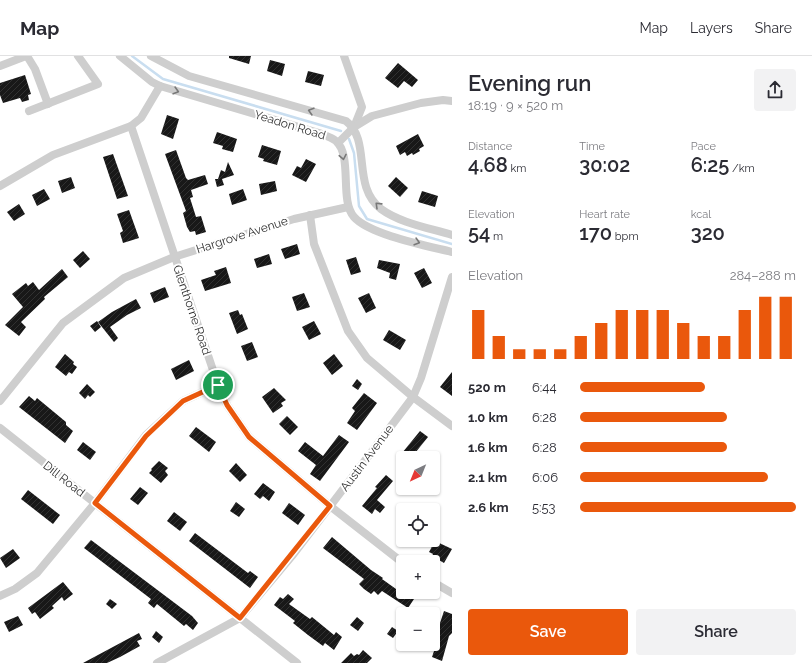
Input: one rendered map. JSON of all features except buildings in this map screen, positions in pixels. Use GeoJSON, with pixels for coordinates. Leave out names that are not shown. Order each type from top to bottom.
{"type":"FeatureCollection","features":[{"type":"Feature","properties":{"kind":"street"},"geometry":{"type":"LineString","coordinates":[[0,66],[26,56],[35,69],[48,104]]}},
{"type":"Feature","properties":{"kind":"street"},"geometry":{"type":"LineString","coordinates":[[29,111],[98,84],[78,56]]}},
{"type":"Feature","properties":{"kind":"street","name":"Yeadon Road"},"geometry":{"type":"LineString","coordinates":[[120,56],[152,82],[160,86],[319,133],[338,143],[341,149],[344,165],[348,207]]}},
{"type":"Feature","properties":{"kind":"street","name":"Yeadon Road"},"geometry":{"type":"LineString","coordinates":[[151,56],[189,76],[346,121],[354,127]]}},
{"type":"Feature","properties":{"kind":"street"},"geometry":{"type":"LineString","coordinates":[[344,56],[362,106],[354,127],[358,137],[365,185],[376,205],[390,214],[452,235]]}},
{"type":"Feature","properties":{"kind":"street"},"geometry":{"type":"LineString","coordinates":[[0,186],[53,155],[131,126],[141,118],[160,86]]}},
{"type":"Feature","properties":{"kind":"street"},"geometry":{"type":"LineString","coordinates":[[338,143],[354,127],[372,116],[411,105],[443,100],[452,101]]}},
{"type":"Feature","properties":{"kind":"street","name":"Glenthorne Road"},"geometry":{"type":"LineString","coordinates":[[131,126],[218,385],[227,405],[249,437],[330,506],[396,558]]}},
{"type":"Feature","properties":{"kind":"street"},"geometry":{"type":"LineString","coordinates":[[348,207],[354,217],[366,226],[452,252]]}},
{"type":"Feature","properties":{"kind":"street","name":"Hargrove Avenue"},"geometry":{"type":"LineString","coordinates":[[0,401],[63,323],[124,278],[174,257],[294,219],[348,207]]}},
{"type":"Feature","properties":{"kind":"street"},"geometry":{"type":"LineString","coordinates":[[310,215],[314,244],[348,331],[367,358],[413,397],[452,426]]}},
{"type":"Feature","properties":{"kind":"street","name":"Austin Avenue"},"geometry":{"type":"LineString","coordinates":[[160,662],[240,618],[330,506],[413,397],[421,378],[452,277]]}},
{"type":"Feature","properties":{"kind":"street"},"geometry":{"type":"LineString","coordinates":[[0,596],[15,589],[37,572],[95,503],[146,436],[183,401],[218,385]]}},
{"type":"Feature","properties":{"kind":"street","name":"Dill Road"},"geometry":{"type":"LineString","coordinates":[[0,428],[297,663]]}},
{"type":"Feature","properties":{"kind":"street"},"geometry":{"type":"LineString","coordinates":[[440,586],[452,593]]}},
{"type":"Feature","properties":{"kind":"waterway"},"geometry":{"type":"LineString","coordinates":[[132,56],[163,79],[341,131]]}},
{"type":"Feature","properties":{"kind":"waterway"},"geometry":{"type":"LineString","coordinates":[[349,139],[354,153],[359,206],[367,219],[452,244]]}},
{"type":"Feature","properties":{"kind":"route"},"geometry":{"type":"LineString","coordinates":[[218,385],[227,405],[249,437],[330,506],[292,556],[240,618],[95,503],[146,436],[183,401],[218,385]]}}]}
